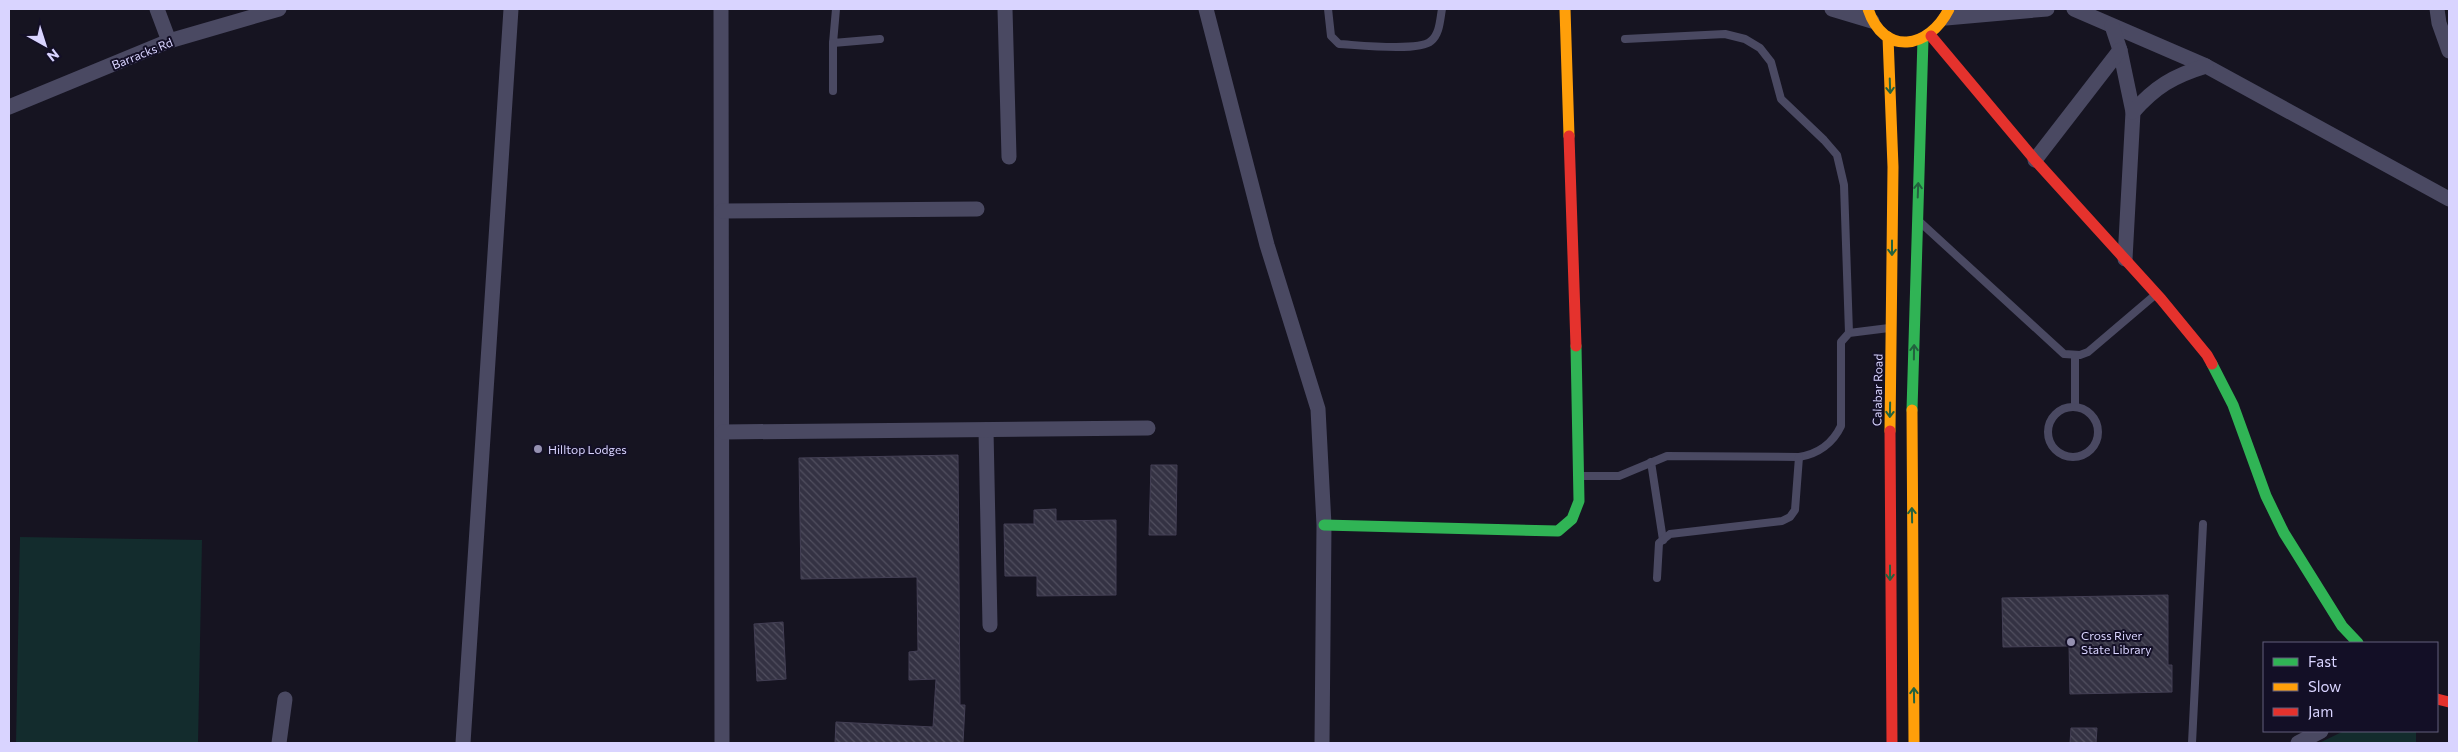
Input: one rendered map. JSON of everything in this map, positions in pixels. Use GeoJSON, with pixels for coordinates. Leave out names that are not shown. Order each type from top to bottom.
{"type":"FeatureCollection","features":[{"type":"Feature","properties":{"kind":"street"},"geometry":{"type":"LineString","coordinates":[[157,9],[169,41]]}},
{"type":"Feature","properties":{"kind":"street","name":"Barracks Rd"},"geometry":{"type":"LineString","coordinates":[[9,107],[169,41],[279,9]]}},
{"type":"Feature","properties":{"kind":"street"},"geometry":{"type":"LineString","coordinates":[[463,743],[512,9]]}},
{"type":"Feature","properties":{"kind":"street"},"geometry":{"type":"LineString","coordinates":[[721,9],[722,743]]}},
{"type":"Feature","properties":{"kind":"street"},"geometry":{"type":"LineString","coordinates":[[1005,9],[1008,157]]}},
{"type":"Feature","properties":{"kind":"street"},"geometry":{"type":"LineString","coordinates":[[1206,9],[1267,245],[1318,409],[1324,525],[1322,743]]}},
{"type":"Feature","properties":{"kind":"street"},"geometry":{"type":"LineString","coordinates":[[1324,525],[1558,531],[1573,521],[1578,510],[1580,476],[1565,9]]}},
{"type":"Feature","properties":{"kind":"street"},"geometry":{"type":"LineString","coordinates":[[1832,9],[1870,15],[1888,37],[1900,41],[1927,37],[1948,14],[2047,9]]}},
{"type":"Feature","properties":{"kind":"street"},"geometry":{"type":"LineString","coordinates":[[2074,9],[2206,66],[2449,199]]}},
{"type":"Feature","properties":{"kind":"street"},"geometry":{"type":"LineString","coordinates":[[2437,9],[2449,51]]}},
{"type":"Feature","properties":{"kind":"street"},"geometry":{"type":"LineString","coordinates":[[2112,26],[2120,50],[2133,112],[2125,258]]}},
{"type":"Feature","properties":{"kind":"street","name":"Calabar Road"},"geometry":{"type":"LineString","coordinates":[[1888,37],[1893,167],[1891,328],[1892,743]]}},
{"type":"Feature","properties":{"kind":"street"},"geometry":{"type":"LineString","coordinates":[[1927,37],[2125,258],[2207,355],[2233,405],[2266,496],[2284,533],[2342,626],[2357,642]]}},
{"type":"Feature","properties":{"kind":"street"},"geometry":{"type":"LineString","coordinates":[[1914,743],[1911,461],[1917,220],[1927,37]]}},
{"type":"Feature","properties":{"kind":"street"},"geometry":{"type":"LineString","coordinates":[[2036,160],[2120,50]]}},
{"type":"Feature","properties":{"kind":"street"},"geometry":{"type":"LineString","coordinates":[[2133,112],[2156,88],[2187,72],[2206,66]]}},
{"type":"Feature","properties":{"kind":"street"},"geometry":{"type":"LineString","coordinates":[[722,212],[977,209]]}},
{"type":"Feature","properties":{"kind":"street"},"geometry":{"type":"LineString","coordinates":[[723,432],[1148,428]]}},
{"type":"Feature","properties":{"kind":"street"},"geometry":{"type":"LineString","coordinates":[[986,430],[990,625]]}},
{"type":"Feature","properties":{"kind":"street"},"geometry":{"type":"LineString","coordinates":[[278,743],[285,699]]}},
{"type":"Feature","properties":{"kind":"street"},"geometry":{"type":"LineString","coordinates":[[2298,743],[2319,732]]}},
{"type":"Feature","properties":{"kind":"lane"},"geometry":{"type":"LineString","coordinates":[[833,91],[833,42],[836,9]]}},
{"type":"Feature","properties":{"kind":"lane"},"geometry":{"type":"LineString","coordinates":[[1328,9],[1331,36],[1339,44],[1418,46],[1431,42],[1438,32],[1442,9]]}},
{"type":"Feature","properties":{"kind":"lane"},"geometry":{"type":"LineString","coordinates":[[1625,38],[1725,34],[1745,39],[1760,48],[1771,62],[1781,99],[1824,140],[1836,155],[1844,185],[1849,333]]}},
{"type":"Feature","properties":{"kind":"lane"},"geometry":{"type":"LineString","coordinates":[[833,42],[880,39]]}},
{"type":"Feature","properties":{"kind":"lane"},"geometry":{"type":"LineString","coordinates":[[1917,220],[2064,354],[2076,355],[2088,352],[2156,294]]}},
{"type":"Feature","properties":{"kind":"lane"},"geometry":{"type":"LineString","coordinates":[[1580,476],[1619,476],[1666,456],[1799,457],[1811,455],[1836,437],[1841,426],[1841,342],[1849,333],[1891,328]]}},
{"type":"Feature","properties":{"kind":"lane"},"geometry":{"type":"LineString","coordinates":[[2075,406],[2076,355]]}},
{"type":"Feature","properties":{"kind":"lane"},"geometry":{"type":"LineString","coordinates":[[2075,406],[2089,411],[2098,422],[2099,437],[2092,450],[2079,457],[2064,456],[2053,448],[2047,434],[2050,420],[2060,409],[2075,406]]}},
{"type":"Feature","properties":{"kind":"lane"},"geometry":{"type":"LineString","coordinates":[[1657,578],[1659,543],[1670,534],[1782,521],[1790,517],[1795,510],[1799,457]]}},
{"type":"Feature","properties":{"kind":"lane"},"geometry":{"type":"LineString","coordinates":[[1651,462],[1663,540]]}},
{"type":"Feature","properties":{"kind":"lane"},"geometry":{"type":"LineString","coordinates":[[2192,743],[2203,524]]}},
{"type":"Feature","properties":{"kind":"green space"},"geometry":{"type":"Polygon","coordinates":[[[20,537],[202,540],[198,743],[16,743],[20,537]]]}},
{"type":"Feature","properties":{"kind":"green space"},"geometry":{"type":"Polygon","coordinates":[[[2342,732],[2416,732],[2416,743],[2319,743],[2342,732]]]}},
{"type":"Feature","properties":{"kind":"building"},"geometry":{"type":"Polygon","coordinates":[[[958,455],[960,705],[965,705],[963,743],[835,743],[836,722],[933,727],[936,679],[909,680],[909,652],[918,651],[917,577],[801,579],[799,458],[958,455]]]}},
{"type":"Feature","properties":{"kind":"building"},"geometry":{"type":"Polygon","coordinates":[[[1151,465],[1177,465],[1176,535],[1149,535],[1151,465]]]}},
{"type":"Feature","properties":{"kind":"building"},"geometry":{"type":"Polygon","coordinates":[[[1056,509],[1056,521],[1116,520],[1116,595],[1037,596],[1037,576],[1005,576],[1004,524],[1034,524],[1034,510],[1056,509]]]}},
{"type":"Feature","properties":{"kind":"building","name":"Cross River State Library"},"geometry":{"type":"Polygon","coordinates":[[[2168,595],[2168,665],[2172,665],[2172,692],[2070,694],[2069,646],[2003,647],[2002,598],[2168,595]]]}},
{"type":"Feature","properties":{"kind":"building"},"geometry":{"type":"Polygon","coordinates":[[[783,622],[786,679],[757,681],[754,624],[783,622]]]}},
{"type":"Feature","properties":{"kind":"building"},"geometry":{"type":"Polygon","coordinates":[[[2071,728],[2097,728],[2096,743],[2070,743],[2071,728]]]}},
{"type":"Feature","properties":{"kind":"traffic: fast"},"geometry":{"type":"LineString","coordinates":[[1912,410],[1923,39]]}},
{"type":"Feature","properties":{"kind":"traffic: fast"},"geometry":{"type":"LineString","coordinates":[[1324,525],[1558,531],[1572,519],[1579,501],[1576,346]]}},
{"type":"Feature","properties":{"kind":"traffic: fast"},"geometry":{"type":"LineString","coordinates":[[2212,364],[2233,405],[2266,496],[2284,533],[2342,626],[2357,642]]}},
{"type":"Feature","properties":{"kind":"traffic: slow"},"geometry":{"type":"LineString","coordinates":[[1565,9],[1569,136]]}},
{"type":"Feature","properties":{"kind":"traffic: slow"},"geometry":{"type":"LineString","coordinates":[[1868,9],[1875,24],[1885,35],[1895,41],[1907,42],[1919,39],[1930,33],[1949,9]]}},
{"type":"Feature","properties":{"kind":"traffic: slow"},"geometry":{"type":"LineString","coordinates":[[1888,37],[1893,167],[1890,431]]}},
{"type":"Feature","properties":{"kind":"traffic: slow"},"geometry":{"type":"LineString","coordinates":[[1912,410],[1914,743]]}},
{"type":"Feature","properties":{"kind":"traffic: jam"},"geometry":{"type":"LineString","coordinates":[[1931,36],[2035,160],[2161,299],[2207,355],[2212,364]]}},
{"type":"Feature","properties":{"kind":"traffic: jam"},"geometry":{"type":"LineString","coordinates":[[1569,136],[1576,346]]}},
{"type":"Feature","properties":{"kind":"traffic: jam"},"geometry":{"type":"LineString","coordinates":[[1890,431],[1892,743]]}},
{"type":"Feature","properties":{"kind":"traffic: jam"},"geometry":{"type":"LineString","coordinates":[[2438,699],[2449,702]]}},
{"type":"Feature","properties":{"kind":"place","name":"Hilltop Lodges"},"geometry":{"type":"Point","coordinates":[538,449]}},
{"type":"Feature","properties":{"kind":"place","name":"Cross River State Library"},"geometry":{"type":"Point","coordinates":[2071,642]}}]}
